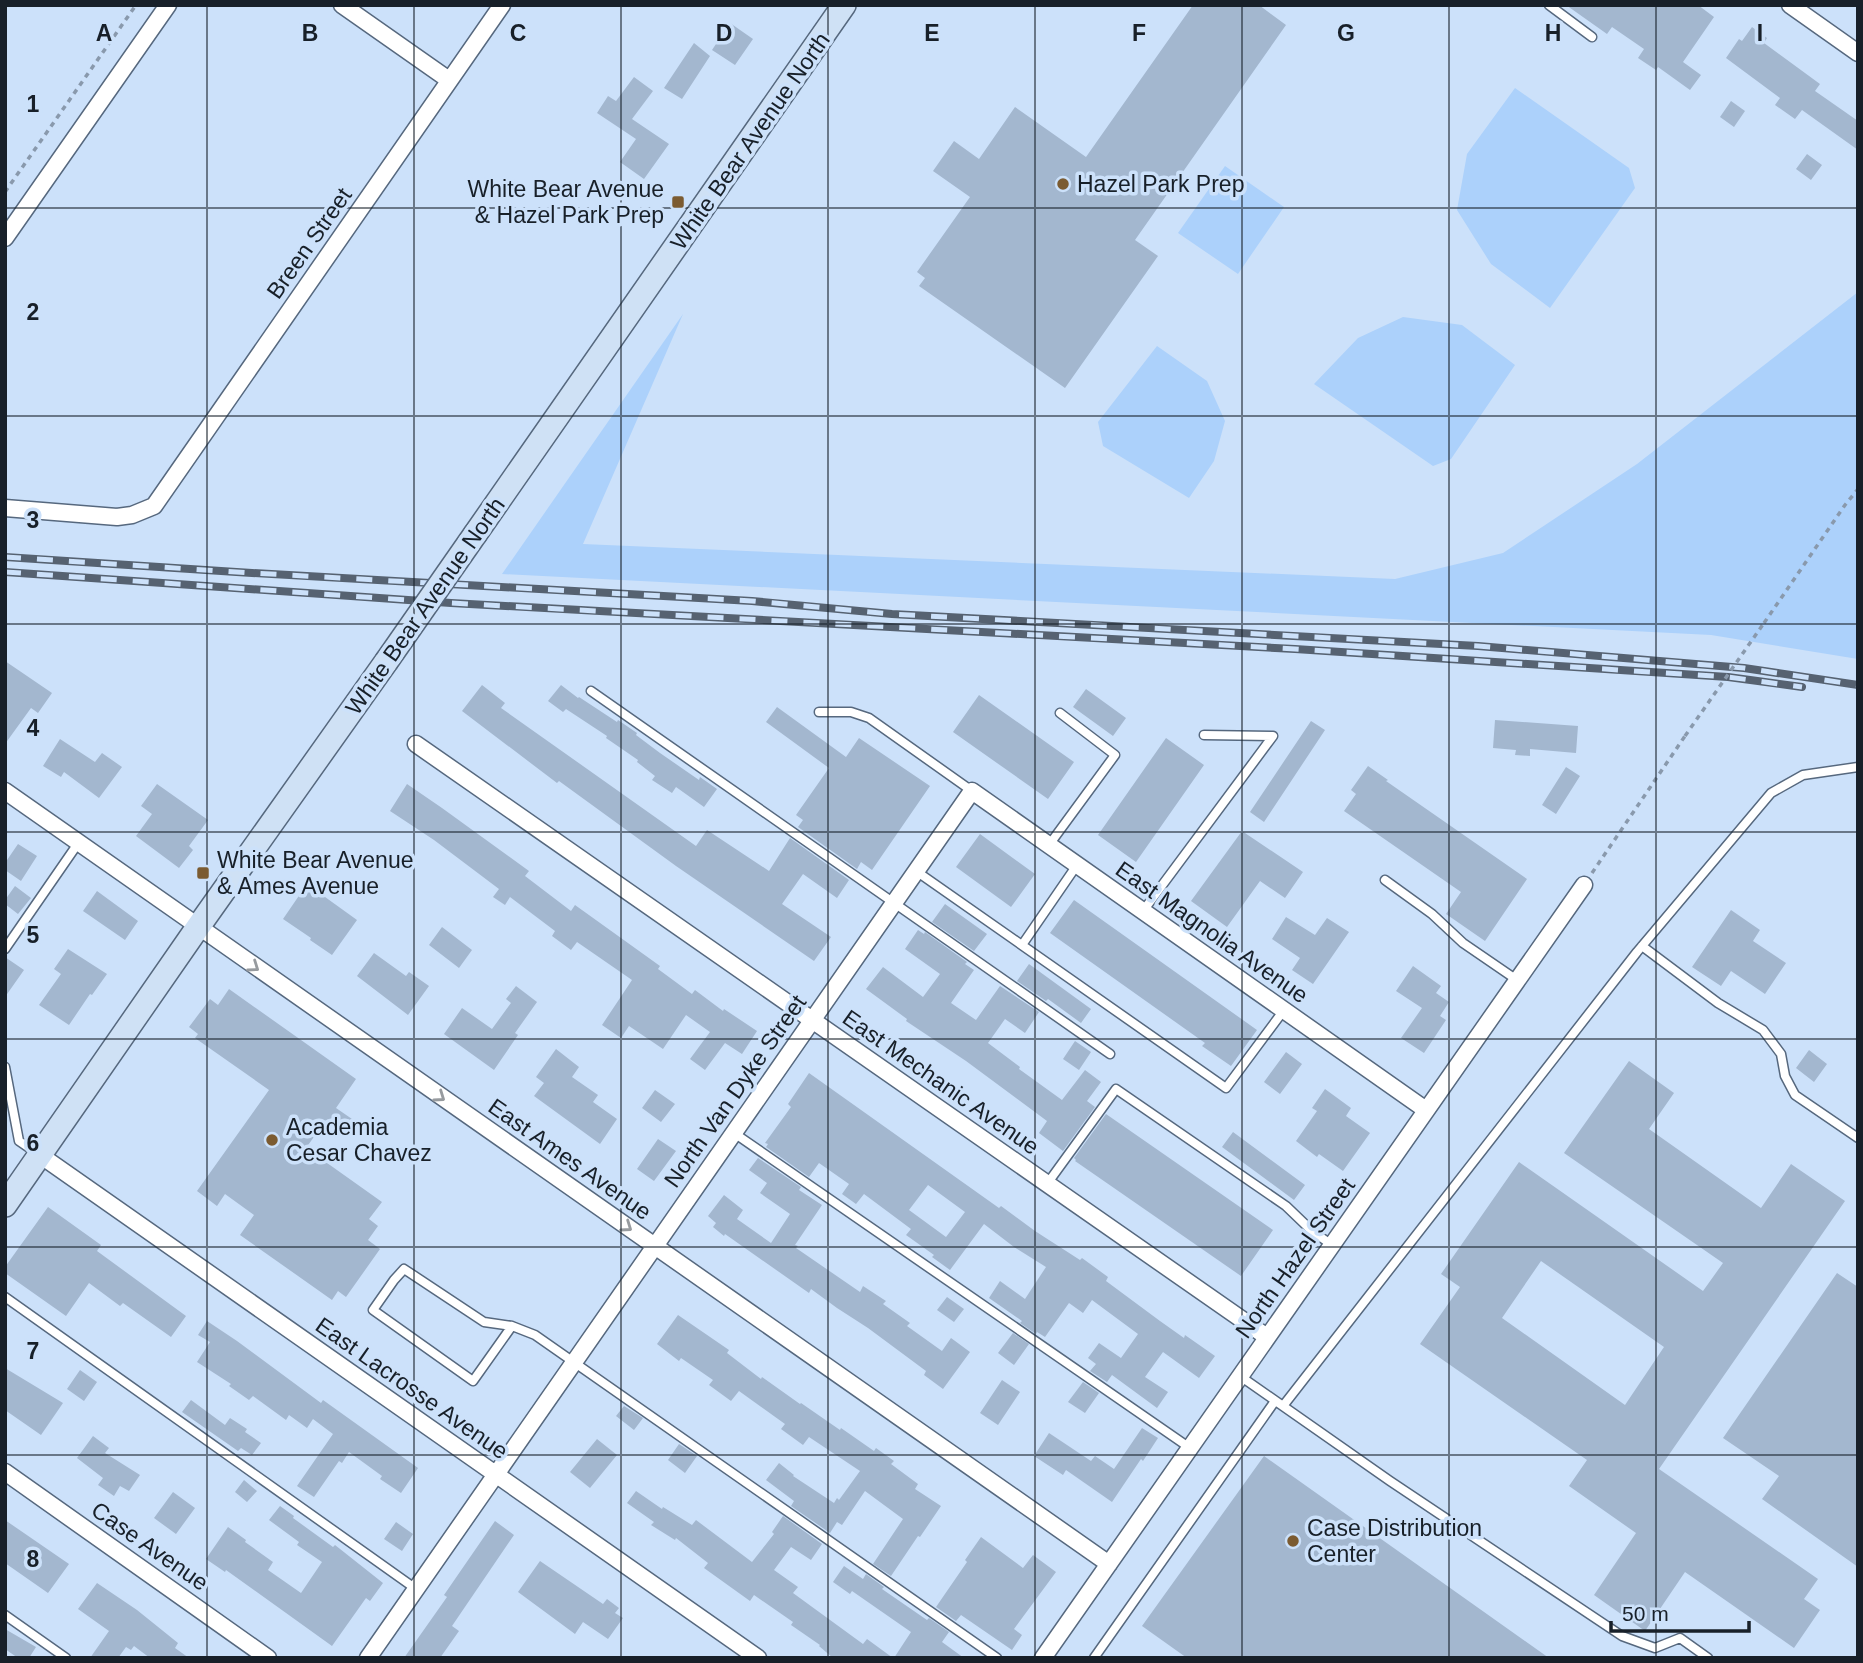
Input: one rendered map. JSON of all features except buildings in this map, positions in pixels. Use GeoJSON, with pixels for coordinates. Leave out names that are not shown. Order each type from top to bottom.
{"type":"FeatureCollection","features":[{"type":"Feature","properties":{"kind":"main road","name":"White Bear Avenue North"},"geometry":{"type":"LineString","coordinates":[[5,1205],[844,5]]}},
{"type":"Feature","properties":{"kind":"street"},"geometry":{"type":"LineString","coordinates":[[5,238],[168,5]]}},
{"type":"Feature","properties":{"kind":"street"},"geometry":{"type":"LineString","coordinates":[[342,5],[449,80]]}},
{"type":"Feature","properties":{"kind":"street","name":"Breen Street"},"geometry":{"type":"LineString","coordinates":[[5,508],[117,517],[132,515],[154,506],[502,5]]}},
{"type":"Feature","properties":{"kind":"street"},"geometry":{"type":"LineString","coordinates":[[1790,5],[1858,53]]}},
{"type":"Feature","properties":{"kind":"street","name":"East Mechanic Avenue"},"geometry":{"type":"LineString","coordinates":[[416,744],[1268,1337]]}},
{"type":"Feature","properties":{"kind":"street","name":"East Ames Avenue"},"geometry":{"type":"LineString","coordinates":[[5,791],[1109,1564]]}},
{"type":"Feature","properties":{"kind":"street","name":"North Van Dyke Street"},"geometry":{"type":"LineString","coordinates":[[368,1658],[972,791]]}},
{"type":"Feature","properties":{"kind":"street","name":"East Magnolia Avenue"},"geometry":{"type":"LineString","coordinates":[[972,791],[1426,1110]]}},
{"type":"Feature","properties":{"kind":"street","name":"North Hazel Street"},"geometry":{"type":"LineString","coordinates":[[1043,1658],[1584,885]]}},
{"type":"Feature","properties":{"kind":"street","name":"East Lacrosse Avenue"},"geometry":{"type":"LineString","coordinates":[[40,1155],[758,1658]]}},
{"type":"Feature","properties":{"kind":"street","name":"Case Avenue"},"geometry":{"type":"LineString","coordinates":[[5,1472],[268,1658]]}},
{"type":"Feature","properties":{"kind":"lane"},"geometry":{"type":"LineString","coordinates":[[1549,5],[1592,37]]}},
{"type":"Feature","properties":{"kind":"lane"},"geometry":{"type":"LineString","coordinates":[[591,691],[1110,1055]]}},
{"type":"Feature","properties":{"kind":"lane"},"geometry":{"type":"LineString","coordinates":[[819,712],[851,712],[869,718],[972,791]]}},
{"type":"Feature","properties":{"kind":"lane"},"geometry":{"type":"LineString","coordinates":[[1049,845],[1115,755],[1060,713]]}},
{"type":"Feature","properties":{"kind":"lane"},"geometry":{"type":"LineString","coordinates":[[1143,911],[1273,736],[1204,735]]}},
{"type":"Feature","properties":{"kind":"lane"},"geometry":{"type":"LineString","coordinates":[[1094,1658],[1279,1403],[1642,946],[1771,793],[1803,775],[1858,767]]}},
{"type":"Feature","properties":{"kind":"lane"},"geometry":{"type":"LineString","coordinates":[[5,949],[79,842]]}},
{"type":"Feature","properties":{"kind":"lane"},"geometry":{"type":"LineString","coordinates":[[1022,945],[1077,865]]}},
{"type":"Feature","properties":{"kind":"lane"},"geometry":{"type":"LineString","coordinates":[[916,871],[1226,1088],[1284,1010]]}},
{"type":"Feature","properties":{"kind":"lane"},"geometry":{"type":"LineString","coordinates":[[1385,880],[1432,915],[1463,943],[1517,981]]}},
{"type":"Feature","properties":{"kind":"lane"},"geometry":{"type":"LineString","coordinates":[[1642,946],[1718,1003],[1763,1030],[1781,1054],[1785,1076],[1795,1095],[1858,1138]]}},
{"type":"Feature","properties":{"kind":"lane"},"geometry":{"type":"LineString","coordinates":[[5,1067],[19,1141],[40,1155]]}},
{"type":"Feature","properties":{"kind":"lane"},"geometry":{"type":"LineString","coordinates":[[1047,1184],[1116,1088],[1286,1206],[1312,1231],[1332,1245]]}},
{"type":"Feature","properties":{"kind":"lane"},"geometry":{"type":"LineString","coordinates":[[734,1133],[1190,1448]]}},
{"type":"Feature","properties":{"kind":"lane"},"geometry":{"type":"LineString","coordinates":[[512,1326],[472,1381],[373,1310],[404,1269],[484,1322],[512,1326],[535,1335],[998,1658]]}},
{"type":"Feature","properties":{"kind":"lane"},"geometry":{"type":"LineString","coordinates":[[5,1297],[416,1589]]}},
{"type":"Feature","properties":{"kind":"lane"},"geometry":{"type":"LineString","coordinates":[[1240,1376],[1390,1481],[1622,1636],[1655,1648],[1680,1638],[1708,1658]]}},
{"type":"Feature","properties":{"kind":"lane"},"geometry":{"type":"LineString","coordinates":[[5,1615],[66,1658]]}},
{"type":"Feature","properties":{"kind":"path"},"geometry":{"type":"LineString","coordinates":[[5,192],[136,5]]}},
{"type":"Feature","properties":{"kind":"path"},"geometry":{"type":"LineString","coordinates":[[1584,885],[1858,489]]}},
{"type":"Feature","properties":{"kind":"shaded area"},"geometry":{"type":"Polygon","coordinates":[[[1515,88],[1629,168],[1635,188],[1550,308],[1491,264],[1457,210],[1467,154],[1515,88]]]}},
{"type":"Feature","properties":{"kind":"shaded area"},"geometry":{"type":"Polygon","coordinates":[[[1225,166],[1284,207],[1238,274],[1178,233],[1225,166]]]}},
{"type":"Feature","properties":{"kind":"shaded area"},"geometry":{"type":"Polygon","coordinates":[[[1858,292],[1858,659],[1711,635],[502,574],[683,314],[583,544],[1395,579],[1503,553],[1637,464],[1858,292]]]}},
{"type":"Feature","properties":{"kind":"shaded area"},"geometry":{"type":"Polygon","coordinates":[[[1403,317],[1462,325],[1515,365],[1451,459],[1433,466],[1314,384],[1358,338],[1403,317]]]}},
{"type":"Feature","properties":{"kind":"shaded area"},"geometry":{"type":"Polygon","coordinates":[[[1157,346],[1207,381],[1225,421],[1214,461],[1189,498],[1103,446],[1098,422],[1157,346]]]}},
{"type":"Feature","properties":{"kind":"railway"},"geometry":{"type":"LineString","coordinates":[[5,557],[752,601],[892,614],[1478,646],[1744,668],[1858,685]]}},
{"type":"Feature","properties":{"kind":"railway"},"geometry":{"type":"LineString","coordinates":[[5,572],[451,603],[1295,649],[1728,677],[1802,687]]}},
{"type":"Feature","properties":{"kind":"place","name":"Hazel Park Prep"},"geometry":{"type":"Point","coordinates":[1063,184]}},
{"type":"Feature","properties":{"kind":"place","name":"White Bear Avenue & Hazel Park Prep"},"geometry":{"type":"Point","coordinates":[678,202]}},
{"type":"Feature","properties":{"kind":"place","name":"White Bear Avenue & Ames Avenue"},"geometry":{"type":"Point","coordinates":[203,873]}},
{"type":"Feature","properties":{"kind":"place","name":"Academia Cesar Chavez"},"geometry":{"type":"Point","coordinates":[272,1140]}},
{"type":"Feature","properties":{"kind":"place","name":"Case Distribution Center"},"geometry":{"type":"Point","coordinates":[1293,1541]}}]}
